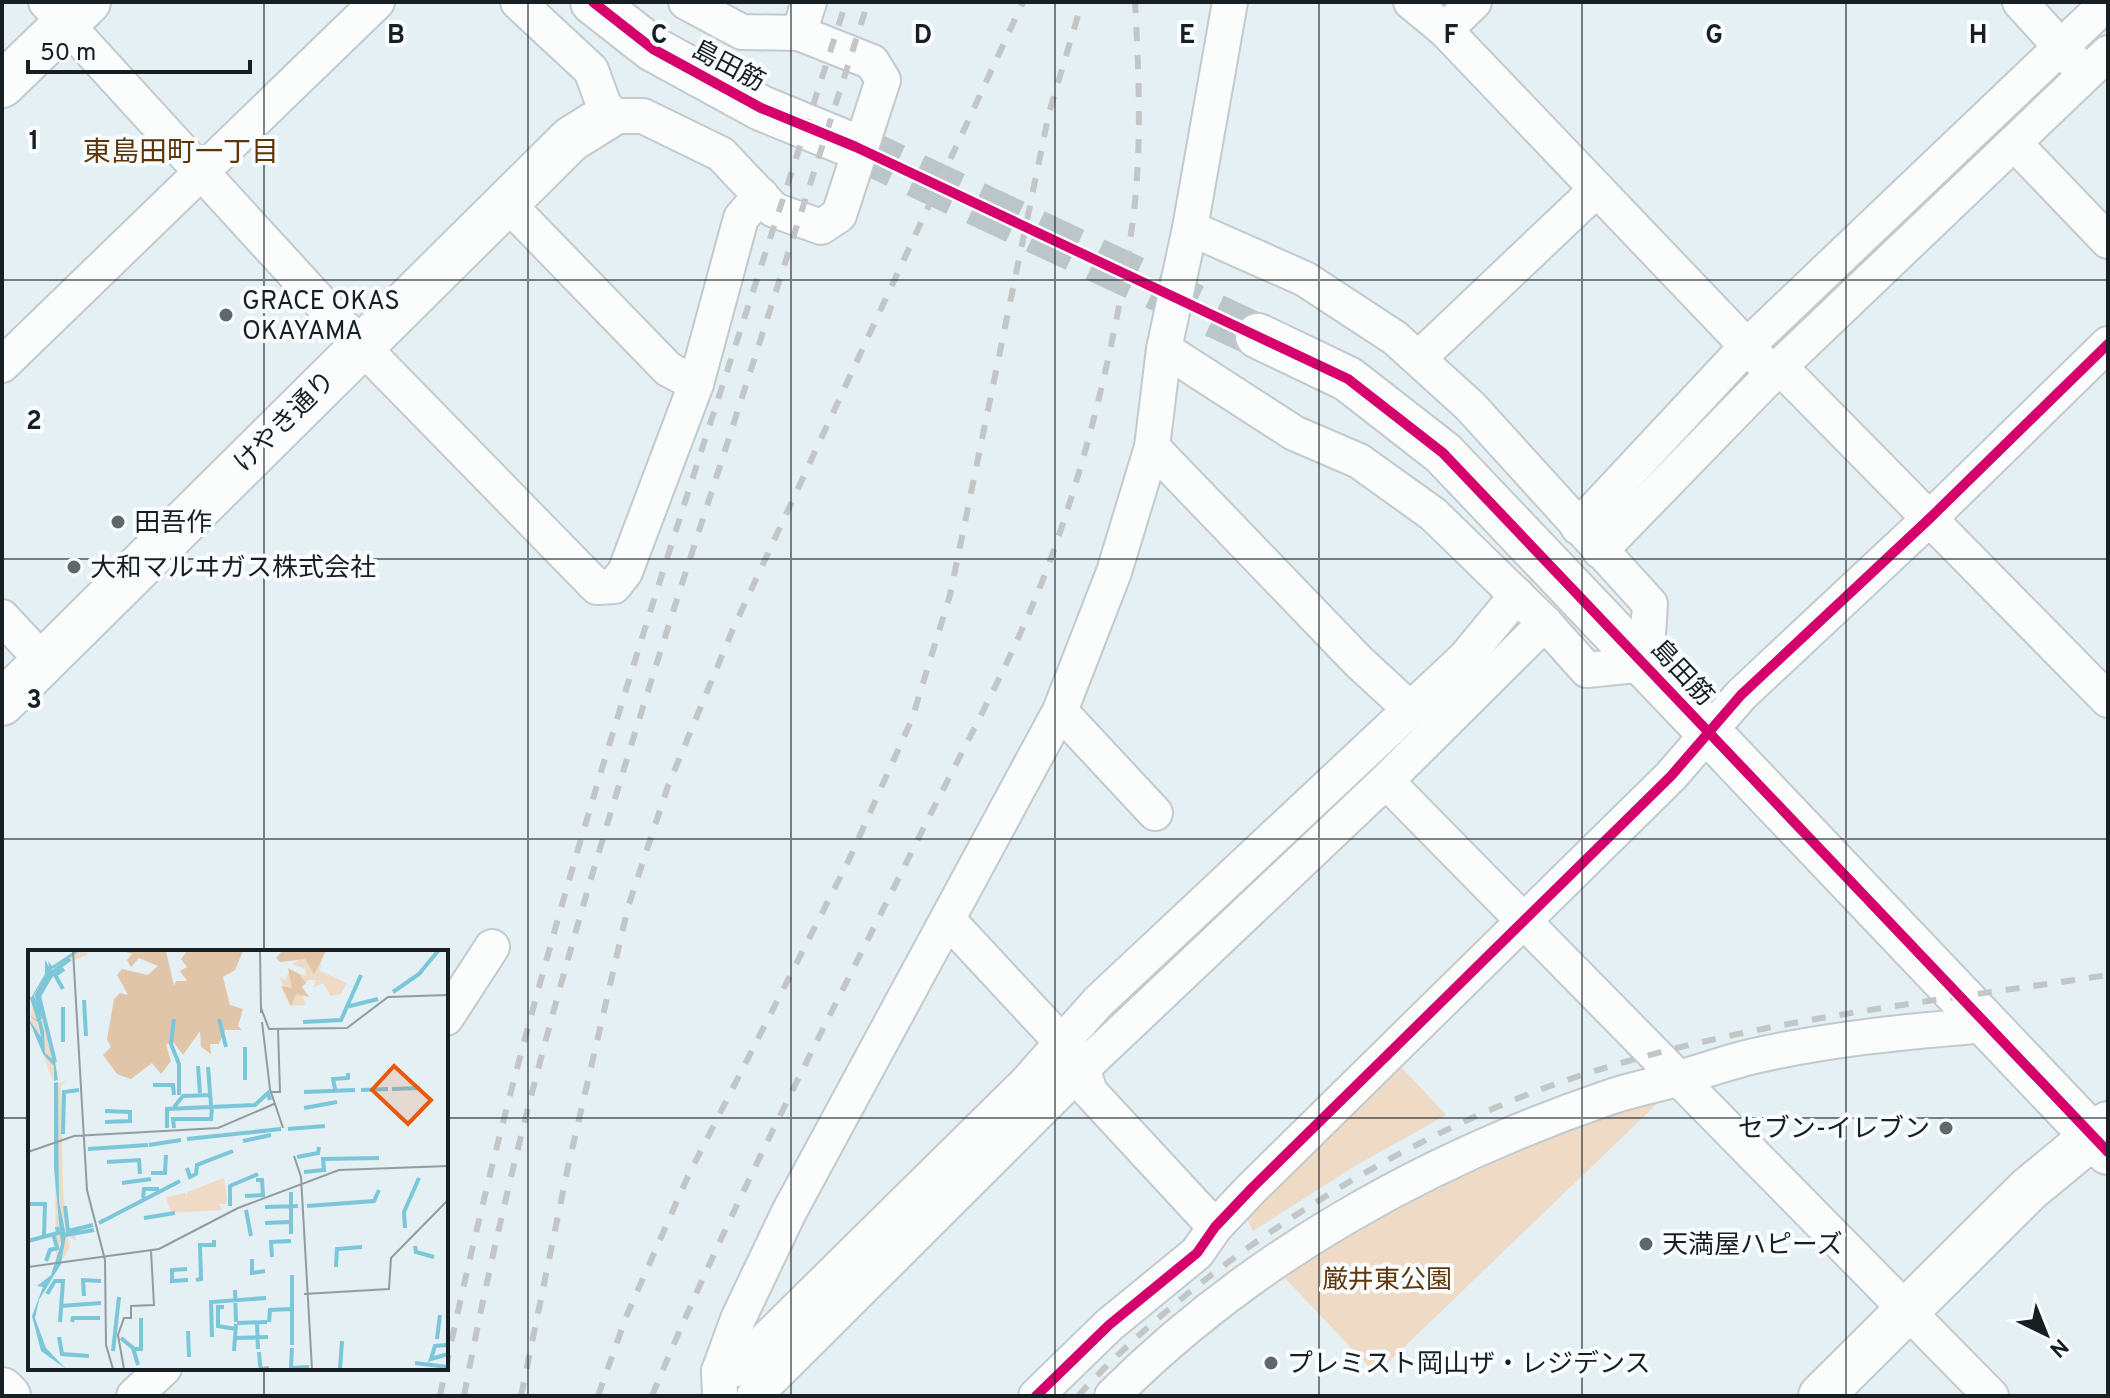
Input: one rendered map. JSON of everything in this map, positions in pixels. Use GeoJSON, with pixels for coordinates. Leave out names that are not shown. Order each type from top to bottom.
{"type":"FeatureCollection","features":[{"type":"Feature","properties":{"kind":"street"},"geometry":{"type":"LineString","coordinates":[[2,365],[377,2]]}},
{"type":"Feature","properties":{"kind":"street"},"geometry":{"type":"LineString","coordinates":[[518,2],[591,70],[608,116],[643,116],[721,154],[774,210],[821,227],[839,215],[883,80],[872,62],[804,18],[742,32],[686,2]]}},
{"type":"Feature","properties":{"kind":"street","name":"島田筋"},"geometry":{"type":"LineString","coordinates":[[593,2],[653,49],[761,108],[856,147]]}},
{"type":"Feature","properties":{"kind":"street"},"geometry":{"type":"LineString","coordinates":[[719,1384],[738,1319],[789,1212],[1060,711],[1114,572],[1152,447],[1164,349],[1190,228],[1230,2]]}},
{"type":"Feature","properties":{"kind":"street"},"geometry":{"type":"LineString","coordinates":[[1411,2],[1445,30],[1763,360],[2107,698]]}},
{"type":"Feature","properties":{"kind":"street"},"geometry":{"type":"LineString","coordinates":[[1445,30],[1474,2]]}},
{"type":"Feature","properties":{"kind":"street"},"geometry":{"type":"LineString","coordinates":[[2020,2],[2080,59]]}},
{"type":"Feature","properties":{"kind":"street"},"geometry":{"type":"LineString","coordinates":[[1763,360],[2014,143],[2080,59],[2108,2]]}},
{"type":"Feature","properties":{"kind":"street"},"geometry":{"type":"LineString","coordinates":[[2,85],[67,9],[202,169],[361,345],[597,587],[614,586],[625,572],[696,384],[741,218],[761,195]]}},
{"type":"Feature","properties":{"kind":"street"},"geometry":{"type":"LineString","coordinates":[[1589,539],[1763,360],[2080,59]]}},
{"type":"Feature","properties":{"kind":"street","name":"けやき通り"},"geometry":{"type":"LineString","coordinates":[[2,703],[571,139],[608,116]]}},
{"type":"Feature","properties":{"kind":"street"},"geometry":{"type":"LineString","coordinates":[[2014,143],[2108,241]]}},
{"type":"Feature","properties":{"kind":"street"},"geometry":{"type":"LineString","coordinates":[[1419,358],[1597,189]]}},
{"type":"Feature","properties":{"kind":"street"},"geometry":{"type":"LineString","coordinates":[[507,203],[668,369],[696,384]]}},
{"type":"Feature","properties":{"kind":"street"},"geometry":{"type":"LineString","coordinates":[[1164,349],[1294,433],[1359,461],[1433,514],[1545,623],[1587,670],[1646,664],[1650,604],[1470,406],[1395,338],[1305,279],[1190,228]]}},
{"type":"Feature","properties":{"kind":"street","name":"島田筋"},"geometry":{"type":"LineString","coordinates":[[1258,336],[1348,379],[1443,453],[1989,1025],[2103,1137]]}},
{"type":"Feature","properties":{"kind":"street"},"geometry":{"type":"LineString","coordinates":[[1036,1396],[1109,1325],[1197,1253],[1215,1227],[1671,776],[1741,695],[1928,520],[2108,344]]}},
{"type":"Feature","properties":{"kind":"street"},"geometry":{"type":"LineString","coordinates":[[1152,447],[1359,662],[1410,709]]}},
{"type":"Feature","properties":{"kind":"street"},"geometry":{"type":"LineString","coordinates":[[754,1396],[1073,1056],[1098,1002],[1465,658],[1517,595]]}},
{"type":"Feature","properties":{"kind":"street"},"geometry":{"type":"LineString","coordinates":[[2,617],[43,661]]}},
{"type":"Feature","properties":{"kind":"street"},"geometry":{"type":"LineString","coordinates":[[719,1384],[1073,1056],[1386,781],[1545,623]]}},
{"type":"Feature","properties":{"kind":"street"},"geometry":{"type":"LineString","coordinates":[[1060,711],[1155,813]]}},
{"type":"Feature","properties":{"kind":"street"},"geometry":{"type":"LineString","coordinates":[[1386,781],[1677,1079],[1910,1310],[1991,1396]]}},
{"type":"Feature","properties":{"kind":"street"},"geometry":{"type":"LineString","coordinates":[[949,921],[1073,1056],[1090,1092],[1215,1227]]}},
{"type":"Feature","properties":{"kind":"street"},"geometry":{"type":"LineString","coordinates":[[448,1015],[492,947]]}},
{"type":"Feature","properties":{"kind":"street"},"geometry":{"type":"LineString","coordinates":[[1112,1396],[1187,1327],[1272,1264],[1355,1210],[1450,1160],[1611,1096],[1750,1057],[1913,1031],[1989,1025]]}},
{"type":"Feature","properties":{"kind":"street"},"geometry":{"type":"LineString","coordinates":[[1821,1396],[2029,1189],[2103,1137]]}},
{"type":"Feature","properties":{"kind":"street"},"geometry":{"type":"LineString","coordinates":[[134,1396],[162,1370]]}},
{"type":"Feature","properties":{"kind":"street"},"geometry":{"type":"LineString","coordinates":[[2,1390],[8,1396]]}},
{"type":"Feature","properties":{"kind":"green space"},"geometry":{"type":"Polygon","coordinates":[[[1394,1059],[1446,1115],[1355,1166],[1253,1231],[1242,1209],[1394,1059]]]}},
{"type":"Feature","properties":{"kind":"green space","name":"厳井東公園"},"geometry":{"type":"Polygon","coordinates":[[[1660,1101],[1376,1374],[1285,1278],[1359,1223],[1452,1175],[1612,1109],[1660,1101]]]}},
{"type":"Feature","properties":{"kind":"waterway"},"geometry":{"type":"LineString","coordinates":[[1653,472],[1692,430]]}},
{"type":"Feature","properties":{"kind":"tunnel"},"geometry":{"type":"LineString","coordinates":[[856,147],[1258,336]]}},
{"type":"Feature","properties":{"kind":"railway"},"geometry":{"type":"LineString","coordinates":[[448,1360],[479,1219],[573,868],[679,521],[846,2]]}},
{"type":"Feature","properties":{"kind":"railway"},"geometry":{"type":"LineString","coordinates":[[464,1396],[487,1282],[541,1057],[604,835],[868,2]]}},
{"type":"Feature","properties":{"kind":"railway"},"geometry":{"type":"LineString","coordinates":[[521,1396],[568,1167],[628,907],[668,786],[733,629],[1023,2]]}},
{"type":"Feature","properties":{"kind":"railway"},"geometry":{"type":"LineString","coordinates":[[598,1396],[626,1317],[688,1176],[847,864],[912,719],[950,595],[1049,113],[1082,2]]}},
{"type":"Feature","properties":{"kind":"railway"},"geometry":{"type":"LineString","coordinates":[[652,1396],[749,1180],[1012,651],[1057,541],[1103,382],[1133,220],[1139,138],[1135,2]]}},
{"type":"Feature","properties":{"kind":"railway"},"geometry":{"type":"LineString","coordinates":[[1078,1396],[1128,1346],[1184,1297],[1309,1206],[1376,1166],[1512,1101],[1579,1076],[1709,1040],[1908,1004],[2108,975]]}},
{"type":"Feature","properties":{"kind":"railway"},"geometry":{"type":"LineString","coordinates":[[440,1396],[446,1370]]}},
{"type":"Feature","properties":{"kind":"cycle path"},"geometry":{"type":"LineString","coordinates":[[593,2],[653,49],[761,108],[856,147],[1348,379],[1443,453],[2108,1152]]}},
{"type":"Feature","properties":{"kind":"cycle path"},"geometry":{"type":"LineString","coordinates":[[1036,1396],[1109,1325],[1197,1253],[1215,1227],[1252,1188],[1671,776],[1741,695],[1928,520],[2108,344]]}},
{"type":"Feature","properties":{"kind":"place","name":"GRACE OKAS OKAYAMA"},"geometry":{"type":"Point","coordinates":[226,315]}},
{"type":"Feature","properties":{"kind":"place","name":"田吾作"},"geometry":{"type":"Point","coordinates":[118,522]}},
{"type":"Feature","properties":{"kind":"place","name":"大和マルヰガス株式会社"},"geometry":{"type":"Point","coordinates":[74,567]}},
{"type":"Feature","properties":{"kind":"place","name":"セブン-イレブン"},"geometry":{"type":"Point","coordinates":[1946,1128]}},
{"type":"Feature","properties":{"kind":"place","name":"天満屋ハピーズ"},"geometry":{"type":"Point","coordinates":[1646,1244]}},
{"type":"Feature","properties":{"kind":"place","name":"プレミスト岡山ザ・レジデンス"},"geometry":{"type":"Point","coordinates":[1271,1363]}},
{"type":"Feature","properties":{"kind":"district","name":"東島田町一丁目"},"geometry":{"type":"Point","coordinates":[181,151]}}]}
